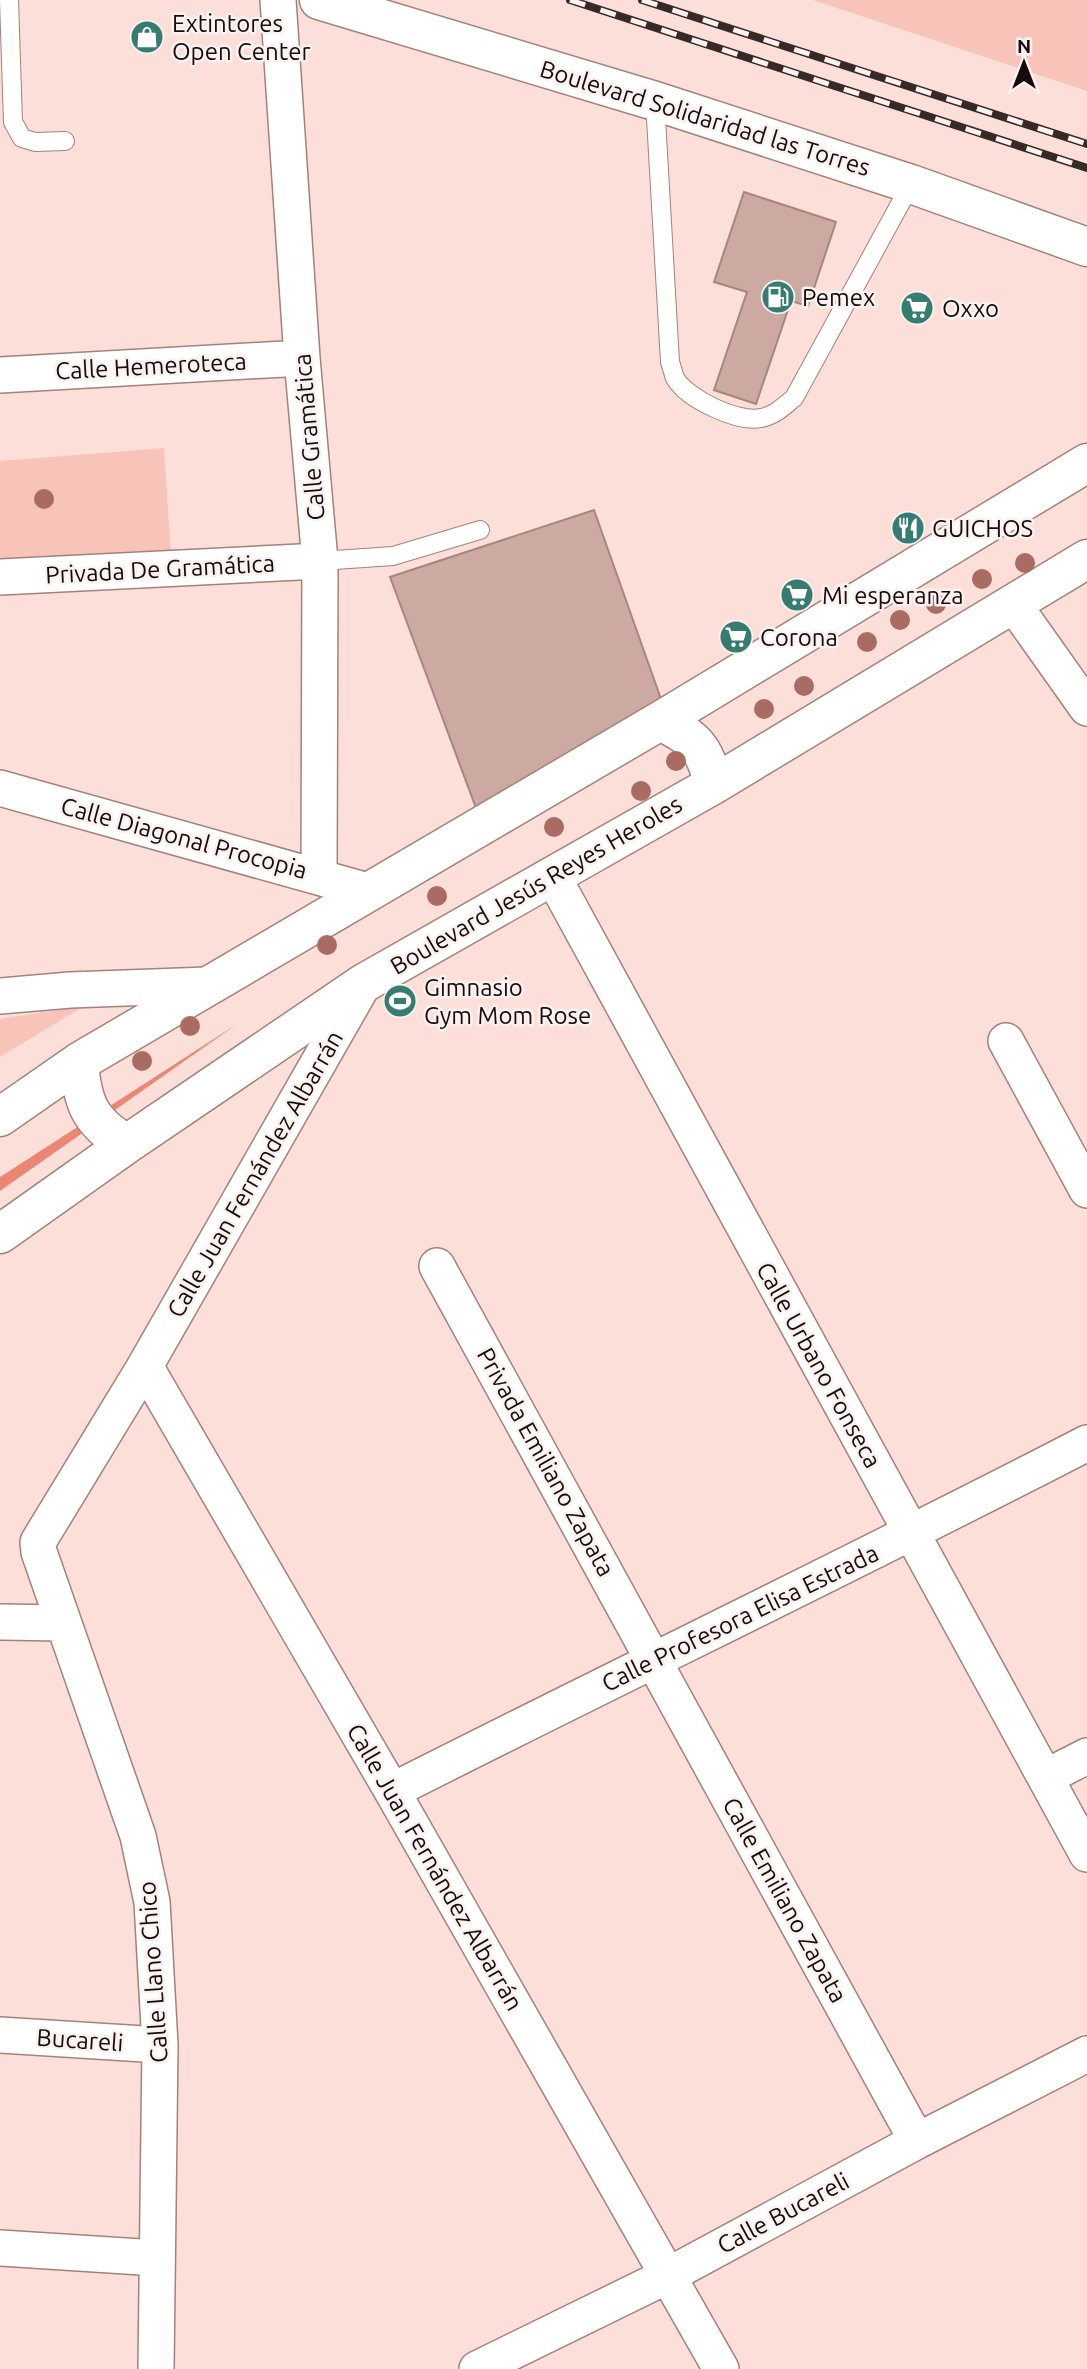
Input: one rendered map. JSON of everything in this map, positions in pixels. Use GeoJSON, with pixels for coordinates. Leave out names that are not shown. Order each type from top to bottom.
{"type":"FeatureCollection","features":[{"type":"Feature","properties":{"kind":"main road","name":"Boulevard Solidaridad las Torres"},"geometry":{"type":"LineString","coordinates":[[319,0],[655,101],[911,184],[1087,247]]}},
{"type":"Feature","properties":{"kind":"main road"},"geometry":{"type":"LineString","coordinates":[[0,1117],[79,1062],[660,721],[1087,463]]}},
{"type":"Feature","properties":{"kind":"main road","name":"Boulevard Jesús Reyes Heroles"},"geometry":{"type":"LineString","coordinates":[[0,1234],[364,983],[713,785],[1087,559]]}},
{"type":"Feature","properties":{"kind":"main road"},"geometry":{"type":"LineString","coordinates":[[660,721],[695,742],[710,766],[713,785]]}},
{"type":"Feature","properties":{"kind":"main road"},"geometry":{"type":"LineString","coordinates":[[79,1062],[84,1098],[90,1114],[101,1126],[127,1144]]}},
{"type":"Feature","properties":{"kind":"street","name":"Calle Gramática"},"geometry":{"type":"LineString","coordinates":[[278,0],[302,358],[320,561],[319,875]]}},
{"type":"Feature","properties":{"kind":"street","name":"Calle Hemeroteca"},"geometry":{"type":"LineString","coordinates":[[0,375],[302,358]]}},
{"type":"Feature","properties":{"kind":"street","name":"Privada De Gramática"},"geometry":{"type":"LineString","coordinates":[[0,577],[320,561]]}},
{"type":"Feature","properties":{"kind":"street"},"geometry":{"type":"LineString","coordinates":[[1014,604],[1087,708]]}},
{"type":"Feature","properties":{"kind":"street","name":"Calle Diagonal Procopia"},"geometry":{"type":"LineString","coordinates":[[0,788],[319,875],[368,891]]}},
{"type":"Feature","properties":{"kind":"street","name":"Calle Urbano Fonseca"},"geometry":{"type":"LineString","coordinates":[[552,875],[1087,1854]]}},
{"type":"Feature","properties":{"kind":"street","name":"Calle Juan Fernández Albarrán"},"geometry":{"type":"LineString","coordinates":[[39,1537],[145,1366],[364,983]]}},
{"type":"Feature","properties":{"kind":"street"},"geometry":{"type":"LineString","coordinates":[[0,996],[70,990],[208,985]]}},
{"type":"Feature","properties":{"kind":"street"},"geometry":{"type":"LineString","coordinates":[[1006,1041],[1087,1190]]}},
{"type":"Feature","properties":{"kind":"street","name":"Privada Emiliano Zapata"},"geometry":{"type":"LineString","coordinates":[[437,1266],[654,1658]]}},
{"type":"Feature","properties":{"kind":"street","name":"Calle Juan Fernández Albarrán"},"geometry":{"type":"LineString","coordinates":[[145,1366],[392,1791],[721,2369]]}},
{"type":"Feature","properties":{"kind":"street","name":"Calle Profesora Elisa Estrada"},"geometry":{"type":"LineString","coordinates":[[392,1791],[654,1658],[911,1534],[1087,1443]]}},
{"type":"Feature","properties":{"kind":"street","name":"Calle Llano Chico"},"geometry":{"type":"LineString","coordinates":[[39,1537],[39,1552],[62,1623],[134,1823],[146,1867],[155,1931],[160,2045],[156,2369]]}},
{"type":"Feature","properties":{"kind":"street"},"geometry":{"type":"LineString","coordinates":[[0,1622],[62,1623]]}},
{"type":"Feature","properties":{"kind":"street","name":"Calle Emiliano Zapata"},"geometry":{"type":"LineString","coordinates":[[654,1658],[917,2141]]}},
{"type":"Feature","properties":{"kind":"street"},"geometry":{"type":"LineString","coordinates":[[1046,1777],[1087,1756]]}},
{"type":"Feature","properties":{"kind":"street","name":"Bucareli"},"geometry":{"type":"LineString","coordinates":[[0,2035],[160,2045]]}},
{"type":"Feature","properties":{"kind":"street","name":"Calle Bucareli"},"geometry":{"type":"LineString","coordinates":[[477,2369],[669,2275],[917,2141],[1087,2054]]}},
{"type":"Feature","properties":{"kind":"street"},"geometry":{"type":"LineString","coordinates":[[0,2248],[157,2258]]}},
{"type":"Feature","properties":{"kind":"lane"},"geometry":{"type":"LineString","coordinates":[[9,0],[13,122],[22,138],[35,142],[65,141]]}},
{"type":"Feature","properties":{"kind":"lane"},"geometry":{"type":"LineString","coordinates":[[655,101],[670,362],[676,378],[689,394],[738,418],[761,418],[776,412],[794,398],[911,184]]}},
{"type":"Feature","properties":{"kind":"lane"},"geometry":{"type":"LineString","coordinates":[[320,561],[393,556],[480,530]]}},
{"type":"Feature","properties":{"kind":"shaded area"},"geometry":{"type":"Polygon","coordinates":[[[813,0],[1087,0],[1087,91],[834,7],[813,0]]]}},
{"type":"Feature","properties":{"kind":"shaded area"},"geometry":{"type":"Polygon","coordinates":[[[164,448],[171,557],[0,570],[0,461],[164,448]]]}},
{"type":"Feature","properties":{"kind":"shaded area"},"geometry":{"type":"Polygon","coordinates":[[[84,1006],[0,1057],[0,1019],[84,1006]]]}},
{"type":"Feature","properties":{"kind":"shaded area"},"geometry":{"type":"Polygon","coordinates":[[[237,1024],[0,1191],[0,1177],[237,1024]]]}},
{"type":"Feature","properties":{"kind":"building","name":"Pemex"},"geometry":{"type":"Polygon","coordinates":[[[744,192],[836,222],[808,306],[791,301],[756,404],[714,390],[747,292],[714,282],[744,192]]]}},
{"type":"Feature","properties":{"kind":"building"},"geometry":{"type":"Polygon","coordinates":[[[594,510],[661,699],[476,808],[390,577],[594,510]]]}},
{"type":"Feature","properties":{"kind":"railway"},"geometry":{"type":"LineString","coordinates":[[570,0],[1087,168]]}},
{"type":"Feature","properties":{"kind":"railway"},"geometry":{"type":"LineString","coordinates":[[642,0],[1087,144]]}},
{"type":"Feature","properties":{"kind":"place","name":"Extintores Open Center"},"geometry":{"type":"Point","coordinates":[147,37]}},
{"type":"Feature","properties":{"kind":"place","name":"Pemex"},"geometry":{"type":"Point","coordinates":[778,297]}},
{"type":"Feature","properties":{"kind":"place","name":"Oxxo"},"geometry":{"type":"Point","coordinates":[917,308]}},
{"type":"Feature","properties":{"kind":"place","name":"GUICHOS"},"geometry":{"type":"Point","coordinates":[908,528]}},
{"type":"Feature","properties":{"kind":"place","name":"Mi esperanza"},"geometry":{"type":"Point","coordinates":[797,595]}},
{"type":"Feature","properties":{"kind":"place","name":"Corona"},"geometry":{"type":"Point","coordinates":[736,637]}},
{"type":"Feature","properties":{"kind":"place","name":"Gimnasio Gym Mom Rose"},"geometry":{"type":"Point","coordinates":[400,1001]}}]}
